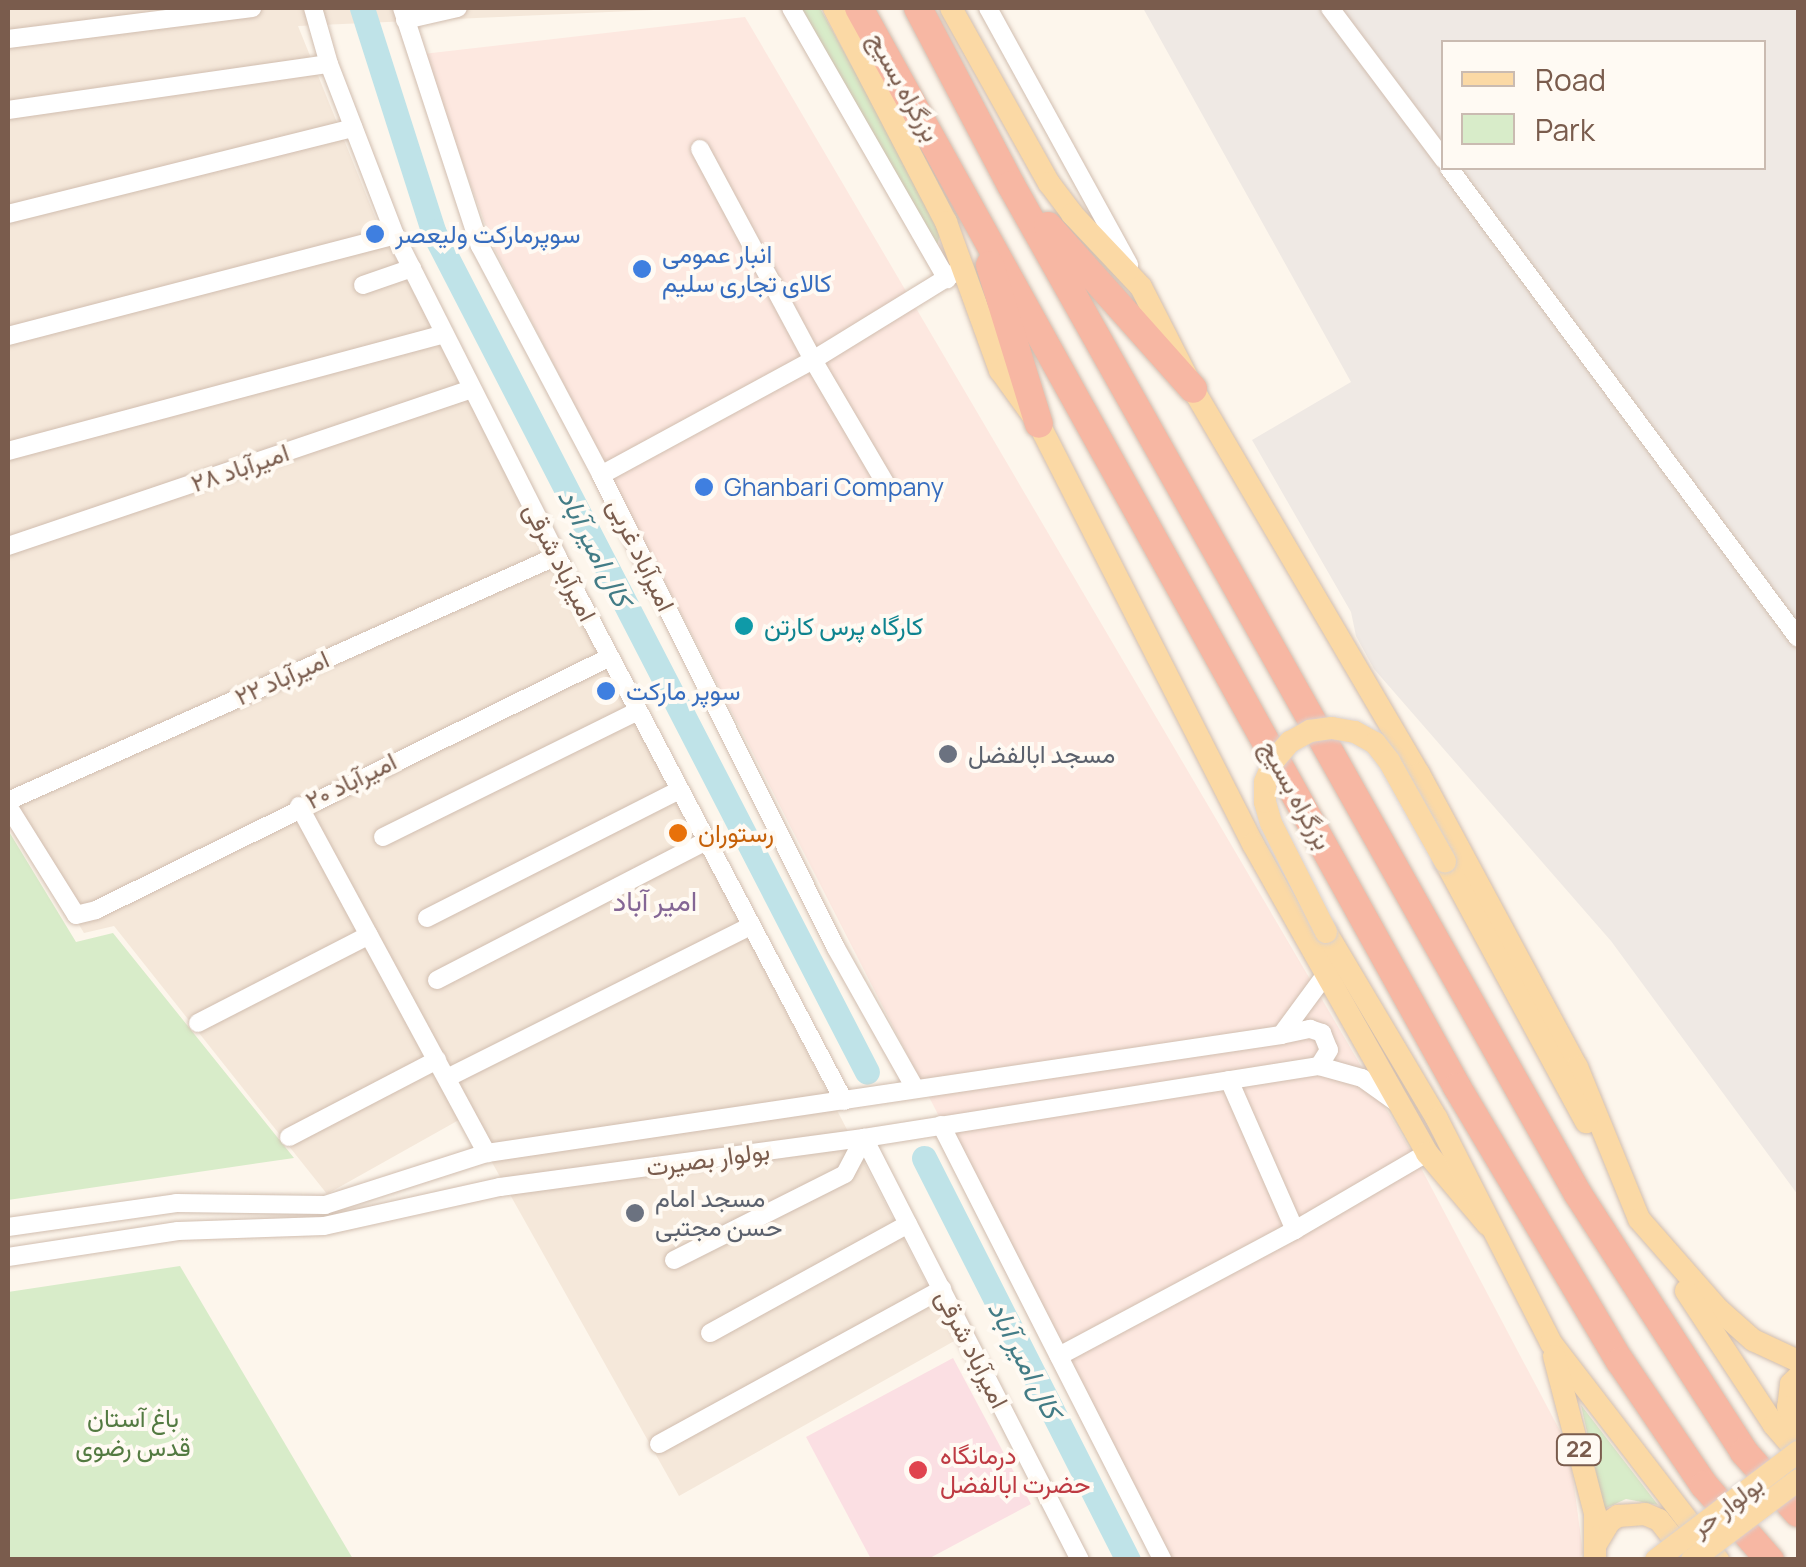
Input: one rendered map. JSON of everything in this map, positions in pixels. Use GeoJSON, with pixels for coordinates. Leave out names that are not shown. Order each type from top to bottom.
{"type":"FeatureCollection","features":[{"type":"Feature","properties":{"kind":"highway","name":"بزرگراه بسیج"},"geometry":{"type":"LineString","coordinates":[[859,8],[1468,1104],[1620,1361],[1704,1485],[1770,1560]]}},
{"type":"Feature","properties":{"kind":"highway","name":"بزرگراه بسیج"},"geometry":{"type":"LineString","coordinates":[[918,8],[1011,185],[1578,1194],[1744,1452],[1798,1513]]}},
{"type":"Feature","properties":{"kind":"highway"},"geometry":{"type":"LineString","coordinates":[[1011,185],[1193,389]]}},
{"type":"Feature","properties":{"kind":"highway"},"geometry":{"type":"LineString","coordinates":[[974,212],[1039,424]]}},
{"type":"Feature","properties":{"kind":"main road"},"geometry":{"type":"LineString","coordinates":[[834,8],[946,222],[954,274],[1000,370],[1039,424],[1253,844],[1428,1152],[1488,1226]]}},
{"type":"Feature","properties":{"kind":"main road"},"geometry":{"type":"LineString","coordinates":[[951,8],[1049,183],[1072,214],[1141,288],[1193,389],[1420,774],[1577,1067],[1639,1220],[1741,1330],[1753,1340],[1798,1360]]}},
{"type":"Feature","properties":{"kind":"main road"},"geometry":{"type":"LineString","coordinates":[[1718,1560],[1551,1343],[1488,1226],[1437,1119],[1326,932],[1270,823],[1265,802],[1265,782],[1274,760],[1290,742],[1310,731],[1332,728],[1355,732],[1374,743],[1389,760],[1639,1220],[1774,1425],[1798,1453]]}},
{"type":"Feature","properties":{"kind":"main road","name":"22"},"geometry":{"type":"LineString","coordinates":[[1551,1343],[1595,1513],[1595,1552]]}},
{"type":"Feature","properties":{"kind":"main road"},"geometry":{"type":"LineString","coordinates":[[1798,1377],[1791,1384],[1788,1407],[1798,1428]]}},
{"type":"Feature","properties":{"kind":"main road","name":"بولوار حر"},"geometry":{"type":"LineString","coordinates":[[1656,1560],[1798,1453]]}},
{"type":"Feature","properties":{"kind":"main road","name":"بولوار حر"},"geometry":{"type":"LineString","coordinates":[[1691,1560],[1798,1480]]}},
{"type":"Feature","properties":{"kind":"main road"},"geometry":{"type":"LineString","coordinates":[[1595,1552],[1608,1522],[1618,1516],[1645,1514],[1659,1520],[1691,1560]]}},
{"type":"Feature","properties":{"kind":"street"},"geometry":{"type":"LineString","coordinates":[[8,39],[252,8]]}},
{"type":"Feature","properties":{"kind":"street","name":"امیرآباد شرقی"},"geometry":{"type":"LineString","coordinates":[[313,8],[352,128],[395,235],[557,556],[844,1101]]}},
{"type":"Feature","properties":{"kind":"street"},"geometry":{"type":"LineString","coordinates":[[403,14],[458,8]]}},
{"type":"Feature","properties":{"kind":"street"},"geometry":{"type":"LineString","coordinates":[[602,475],[813,360],[954,274],[791,8]]}},
{"type":"Feature","properties":{"kind":"street"},"geometry":{"type":"LineString","coordinates":[[988,8],[1141,288]]}},
{"type":"Feature","properties":{"kind":"street"},"geometry":{"type":"LineString","coordinates":[[1330,8],[1441,156]]}},
{"type":"Feature","properties":{"kind":"street","name":"امیرآباد غربی"},"geometry":{"type":"LineString","coordinates":[[403,14],[480,246],[602,475],[836,948],[915,1088]]}},
{"type":"Feature","properties":{"kind":"street"},"geometry":{"type":"LineString","coordinates":[[8,110],[329,64]]}},
{"type":"Feature","properties":{"kind":"street"},"geometry":{"type":"LineString","coordinates":[[8,214],[352,128]]}},
{"type":"Feature","properties":{"kind":"street"},"geometry":{"type":"LineString","coordinates":[[700,148],[813,360],[888,488]]}},
{"type":"Feature","properties":{"kind":"street"},"geometry":{"type":"LineString","coordinates":[[1450,170],[1798,638]]}},
{"type":"Feature","properties":{"kind":"street"},"geometry":{"type":"LineString","coordinates":[[8,336],[395,235]]}},
{"type":"Feature","properties":{"kind":"street"},"geometry":{"type":"LineString","coordinates":[[363,284],[412,268]]}},
{"type":"Feature","properties":{"kind":"street"},"geometry":{"type":"LineString","coordinates":[[8,450],[444,334]]}},
{"type":"Feature","properties":{"kind":"street","name":"امیرآباد ۲۸"},"geometry":{"type":"LineString","coordinates":[[8,546],[472,389]]}},
{"type":"Feature","properties":{"kind":"street","name":"امیرآباد ۲۲"},"geometry":{"type":"LineString","coordinates":[[8,803],[557,556]]}},
{"type":"Feature","properties":{"kind":"street","name":"امیرآباد ۲۰"},"geometry":{"type":"LineString","coordinates":[[8,803],[76,915],[96,910],[299,806],[610,657]]}},
{"type":"Feature","properties":{"kind":"street"},"geometry":{"type":"LineString","coordinates":[[383,837],[638,711]]}},
{"type":"Feature","properties":{"kind":"street"},"geometry":{"type":"LineString","coordinates":[[426,918],[679,790]]}},
{"type":"Feature","properties":{"kind":"street"},"geometry":{"type":"LineString","coordinates":[[299,806],[487,1152]]}},
{"type":"Feature","properties":{"kind":"street"},"geometry":{"type":"LineString","coordinates":[[436,980],[706,840]]}},
{"type":"Feature","properties":{"kind":"street"},"geometry":{"type":"LineString","coordinates":[[447,1078],[751,926]]}},
{"type":"Feature","properties":{"kind":"street"},"geometry":{"type":"LineString","coordinates":[[198,1023],[369,935]]}},
{"type":"Feature","properties":{"kind":"street"},"geometry":{"type":"LineString","coordinates":[[1281,1035],[1326,974]]}},
{"type":"Feature","properties":{"kind":"street","name":"بولوار بصیرت"},"geometry":{"type":"LineString","coordinates":[[8,1227],[176,1203],[324,1205],[487,1152],[1310,1029],[1322,1033],[1330,1050],[1319,1066]]}},
{"type":"Feature","properties":{"kind":"street"},"geometry":{"type":"LineString","coordinates":[[289,1137],[437,1060]]}},
{"type":"Feature","properties":{"kind":"street","name":"بولوار بصیرت"},"geometry":{"type":"LineString","coordinates":[[8,1257],[237,1225],[324,1226],[500,1187],[864,1138],[1319,1066],[1362,1078],[1400,1105]]}},
{"type":"Feature","properties":{"kind":"street"},"geometry":{"type":"LineString","coordinates":[[1229,1080],[1295,1230]]}},
{"type":"Feature","properties":{"kind":"street"},"geometry":{"type":"LineString","coordinates":[[941,1126],[1163,1560]]}},
{"type":"Feature","properties":{"kind":"street"},"geometry":{"type":"LineString","coordinates":[[590,1138],[596,1174]]}},
{"type":"Feature","properties":{"kind":"street"},"geometry":{"type":"LineString","coordinates":[[674,1260],[846,1174],[864,1138]]}},
{"type":"Feature","properties":{"kind":"street","name":"امیرآباد شرقی"},"geometry":{"type":"LineString","coordinates":[[864,1138],[1080,1560]]}},
{"type":"Feature","properties":{"kind":"street"},"geometry":{"type":"LineString","coordinates":[[1059,1356],[1295,1230],[1428,1152]]}},
{"type":"Feature","properties":{"kind":"street"},"geometry":{"type":"LineString","coordinates":[[64,1219],[70,1248]]}},
{"type":"Feature","properties":{"kind":"street"},"geometry":{"type":"LineString","coordinates":[[710,1334],[908,1224]]}},
{"type":"Feature","properties":{"kind":"street"},"geometry":{"type":"LineString","coordinates":[[659,1444],[942,1290]]}},
{"type":"Feature","properties":{"kind":"shaded area"},"geometry":{"type":"Polygon","coordinates":[[[8,8],[699,8],[298,26],[378,224],[956,1340],[679,1496],[466,1116],[327,1194],[114,926],[84,933],[8,807],[8,8]]]}},
{"type":"Feature","properties":{"kind":"shaded area"},"geometry":{"type":"Polygon","coordinates":[[[1143,8],[1798,8],[1798,1195],[1611,941],[1374,669],[1356,636],[1351,612],[1252,440],[1351,382],[1143,8]]]}},
{"type":"Feature","properties":{"kind":"shaded area"},"geometry":{"type":"Polygon","coordinates":[[[745,17],[1421,1168],[1569,1448],[1583,1553],[1579,1559],[1172,1559],[1009,1253],[493,246],[423,54],[745,17]]]}},
{"type":"Feature","properties":{"kind":"shaded area","name":"درمانگاه حضرت ابالفضل"},"geometry":{"type":"Polygon","coordinates":[[[953,1358],[1031,1504],[928,1559],[871,1559],[806,1437],[953,1358]]]}},
{"type":"Feature","properties":{"kind":"green space"},"geometry":{"type":"Polygon","coordinates":[[[799,8],[820,8],[938,223],[941,231],[935,253],[799,8]]]}},
{"type":"Feature","properties":{"kind":"green space"},"geometry":{"type":"Polygon","coordinates":[[[8,830],[76,942],[113,933],[294,1158],[8,1200],[8,830]]]}},
{"type":"Feature","properties":{"kind":"green space","name":"باغ آستان قدس رضوی"},"geometry":{"type":"Polygon","coordinates":[[[180,1266],[353,1559],[8,1559],[8,1292],[180,1266]]]}},
{"type":"Feature","properties":{"kind":"green space"},"geometry":{"type":"Polygon","coordinates":[[[1581,1405],[1658,1505],[1626,1499],[1604,1509],[1581,1405]]]}},
{"type":"Feature","properties":{"kind":"waterway","name":"کال امیر آباد"},"geometry":{"type":"LineString","coordinates":[[362,8],[433,231],[867,1072]]}},
{"type":"Feature","properties":{"kind":"waterway","name":"کال امیر آباد"},"geometry":{"type":"LineString","coordinates":[[924,1158],[1128,1560]]}},
{"type":"Feature","properties":{"kind":"place","name":"سوپرمارکت ولیعصر"},"geometry":{"type":"Point","coordinates":[375,234]}},
{"type":"Feature","properties":{"kind":"place","name":"انبار عمومی کالای تجاری سلیم"},"geometry":{"type":"Point","coordinates":[642,269]}},
{"type":"Feature","properties":{"kind":"place","name":"Ghanbari Company"},"geometry":{"type":"Point","coordinates":[704,487]}},
{"type":"Feature","properties":{"kind":"place","name":"کارگاه پرس کارتن"},"geometry":{"type":"Point","coordinates":[744,626]}},
{"type":"Feature","properties":{"kind":"place","name":"سوپر مارکت"},"geometry":{"type":"Point","coordinates":[606,691]}},
{"type":"Feature","properties":{"kind":"place","name":"مسجد ابالفضل"},"geometry":{"type":"Point","coordinates":[948,754]}},
{"type":"Feature","properties":{"kind":"place","name":"رستوران"},"geometry":{"type":"Point","coordinates":[678,833]}},
{"type":"Feature","properties":{"kind":"place","name":"مسجد امام حسن مجتبی"},"geometry":{"type":"Point","coordinates":[635,1213]}},
{"type":"Feature","properties":{"kind":"place","name":"درمانگاه حضرت ابالفضل"},"geometry":{"type":"Point","coordinates":[918,1470]}},
{"type":"Feature","properties":{"kind":"district","name":"امیر آباد"},"geometry":{"type":"Point","coordinates":[655,900]}}]}
